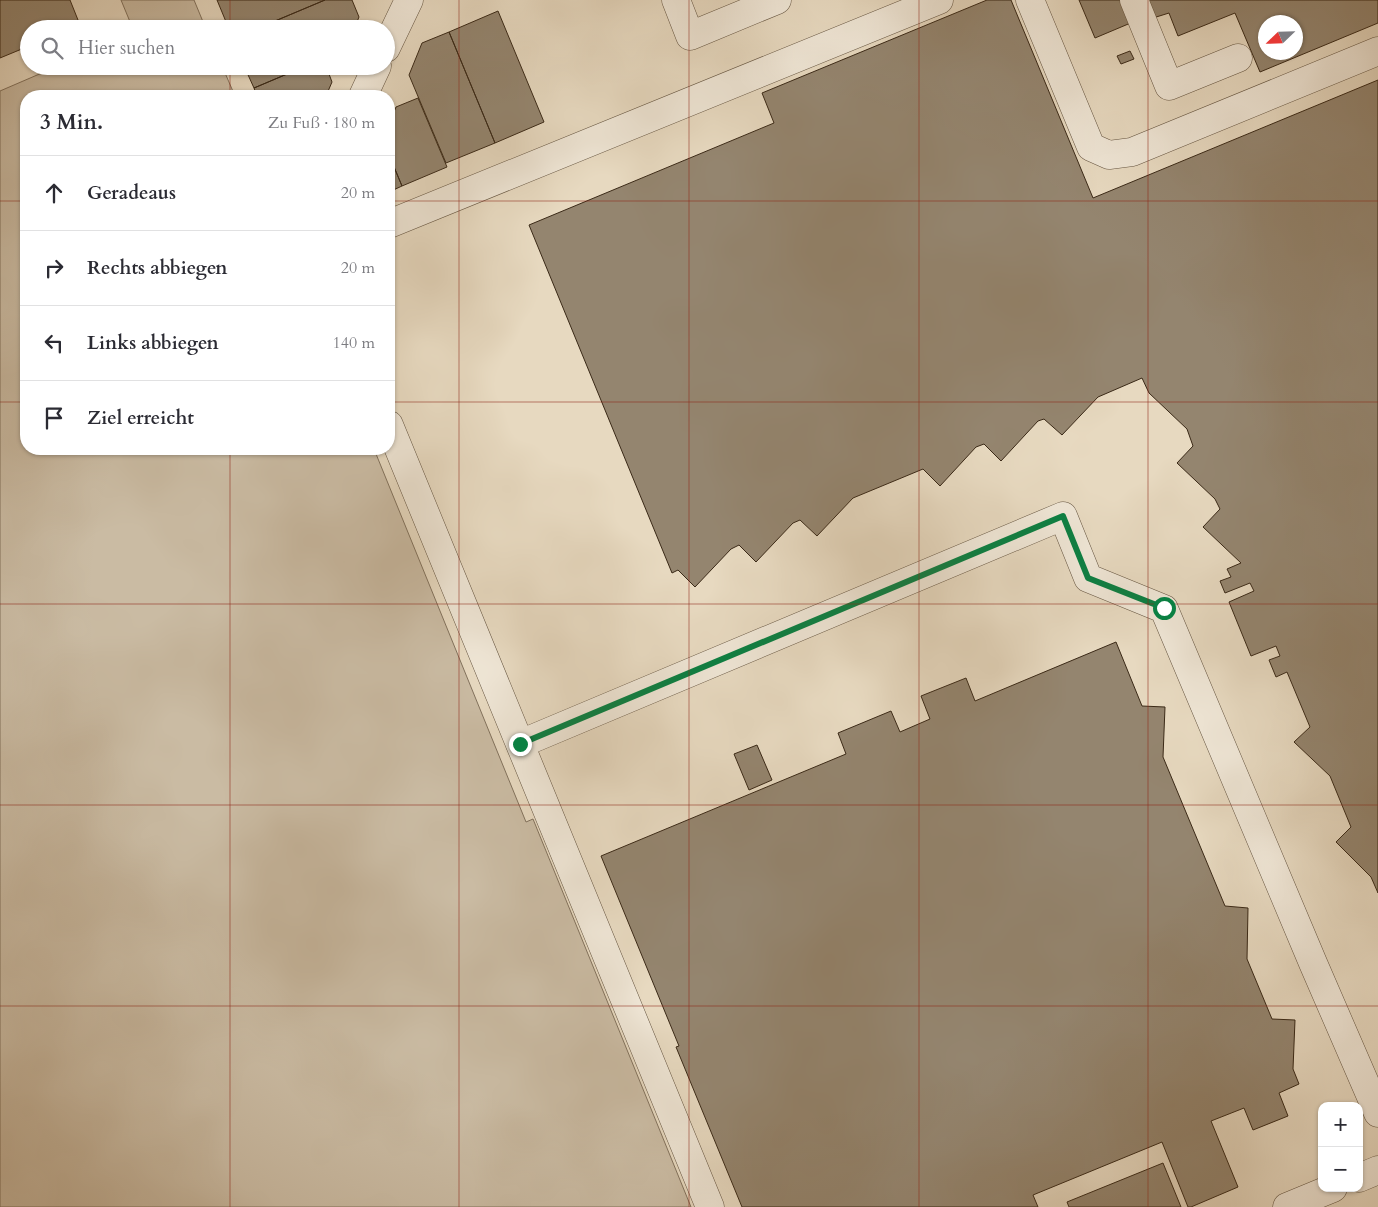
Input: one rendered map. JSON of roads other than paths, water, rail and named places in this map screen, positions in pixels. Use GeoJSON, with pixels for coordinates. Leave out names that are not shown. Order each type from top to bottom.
{"type":"FeatureCollection","features":[{"type":"Feature","properties":{"kind":"lane"},"geometry":{"type":"LineString","coordinates":[[395,29],[409,0]]}},
{"type":"Feature","properties":{"kind":"lane"},"geometry":{"type":"LineString","coordinates":[[676,0],[690,36],[747,6],[777,0]]}},
{"type":"Feature","properties":{"kind":"lane"},"geometry":{"type":"LineString","coordinates":[[395,222],[939,0]]}},
{"type":"Feature","properties":{"kind":"lane"},"geometry":{"type":"LineString","coordinates":[[1030,0],[1091,147],[1109,155],[1132,152],[1378,51]]}},
{"type":"Feature","properties":{"kind":"lane"},"geometry":{"type":"LineString","coordinates":[[1134,0],[1169,86],[1238,58]]}},
{"type":"Feature","properties":{"kind":"lane"},"geometry":{"type":"LineString","coordinates":[[366,90],[373,75]]}},
{"type":"Feature","properties":{"kind":"lane"},"geometry":{"type":"LineString","coordinates":[[395,440],[710,1207]]}},
{"type":"Feature","properties":{"kind":"lane"},"geometry":{"type":"LineString","coordinates":[[520,744],[1063,516],[1088,578],[1164,608],[1378,1113]]}},
{"type":"Feature","properties":{"kind":"lane"},"geometry":{"type":"LineString","coordinates":[[1363,1176],[1378,1170]]}},
{"type":"Feature","properties":{"kind":"lane"},"geometry":{"type":"LineString","coordinates":[[1287,1207],[1323,1192]]}}]}
